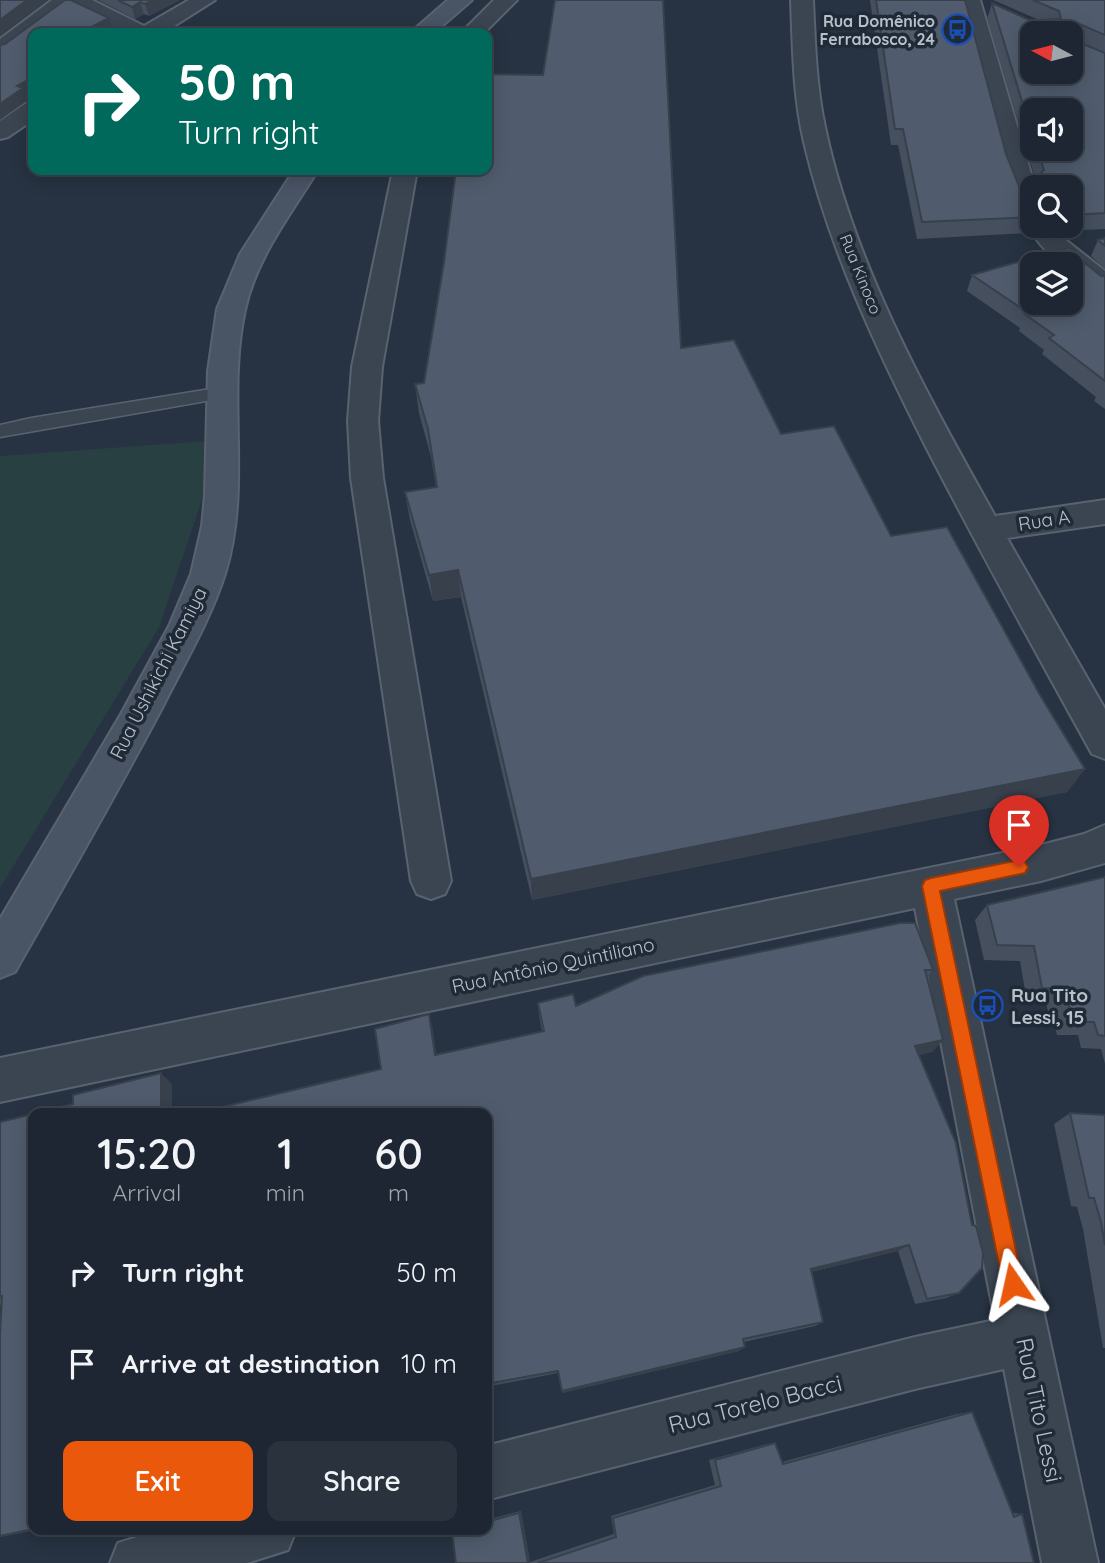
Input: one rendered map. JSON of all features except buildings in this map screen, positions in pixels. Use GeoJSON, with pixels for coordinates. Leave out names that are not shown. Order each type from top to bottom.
{"type":"FeatureCollection","features":[{"type":"Feature","properties":{"kind":"main road"},"geometry":{"type":"LineString","coordinates":[[427,28],[461,0]]}},
{"type":"Feature","properties":{"kind":"main road","name":"Rua Ushikichi Kamiya"},"geometry":{"type":"LineString","coordinates":[[0,958],[137,719],[197,604],[213,556],[219,501],[225,344],[232,306],[258,245],[303,175]]}},
{"type":"Feature","properties":{"kind":"street"},"geometry":{"type":"LineString","coordinates":[[28,28],[66,0]]}},
{"type":"Feature","properties":{"kind":"street"},"geometry":{"type":"LineString","coordinates":[[72,0],[94,8],[132,28]]}},
{"type":"Feature","properties":{"kind":"street"},"geometry":{"type":"LineString","coordinates":[[156,28],[204,0]]}},
{"type":"Feature","properties":{"kind":"street"},"geometry":{"type":"LineString","coordinates":[[477,28],[506,0]]}},
{"type":"Feature","properties":{"kind":"street","name":"Rua Kinoco"},"geometry":{"type":"LineString","coordinates":[[802,0],[809,103],[828,184],[845,235],[880,321],[984,529]]}},
{"type":"Feature","properties":{"kind":"street"},"geometry":{"type":"LineString","coordinates":[[976,3],[1020,181]]}},
{"type":"Feature","properties":{"kind":"street"},"geometry":{"type":"LineString","coordinates":[[0,49],[28,28]]}},
{"type":"Feature","properties":{"kind":"street"},"geometry":{"type":"LineString","coordinates":[[0,132],[28,112]]}},
{"type":"Feature","properties":{"kind":"street"},"geometry":{"type":"LineString","coordinates":[[404,175],[367,367],[363,421],[367,478],[431,881]]}},
{"type":"Feature","properties":{"kind":"street"},"geometry":{"type":"LineString","coordinates":[[1049,238],[1105,285]]}},
{"type":"Feature","properties":{"kind":"street","name":"Rua A"},"geometry":{"type":"LineString","coordinates":[[984,529],[1105,512]]}},
{"type":"Feature","properties":{"kind":"street"},"geometry":{"type":"LineString","coordinates":[[984,529],[1105,743]]}},
{"type":"Feature","properties":{"kind":"street","name":"Rua Antônio Quintiliano"},"geometry":{"type":"LineString","coordinates":[[0,1080],[1041,863],[1092,850],[1105,843]]}},
{"type":"Feature","properties":{"kind":"street","name":"Rua Tito Lessi"},"geometry":{"type":"LineString","coordinates":[[931,886],[1070,1563]]}},
{"type":"Feature","properties":{"kind":"street","name":"Rua Torelo Bacci"},"geometry":{"type":"LineString","coordinates":[[492,1471],[915,1363],[1024,1339]]}},
{"type":"Feature","properties":{"kind":"street"},"geometry":{"type":"LineString","coordinates":[[138,1563],[248,1535]]}},
{"type":"Feature","properties":{"kind":"lane"},"geometry":{"type":"LineString","coordinates":[[0,431],[223,394]]}},
{"type":"Feature","properties":{"kind":"green space"},"geometry":{"type":"Polygon","coordinates":[[[222,440],[159,627],[0,888],[0,456],[222,440]]]}},
{"type":"Feature","properties":{"kind":"place","name":"Rua Domênico Ferrabosco, 24"},"geometry":{"type":"Point","coordinates":[958,30]}},
{"type":"Feature","properties":{"kind":"place","name":"Rua Tito Lessi, 15"},"geometry":{"type":"Point","coordinates":[988,1006]}},
{"type":"Feature","properties":{"kind":"route"},"geometry":{"type":"LineString","coordinates":[[1013,1284],[931,886],[1019,867]]}}]}
